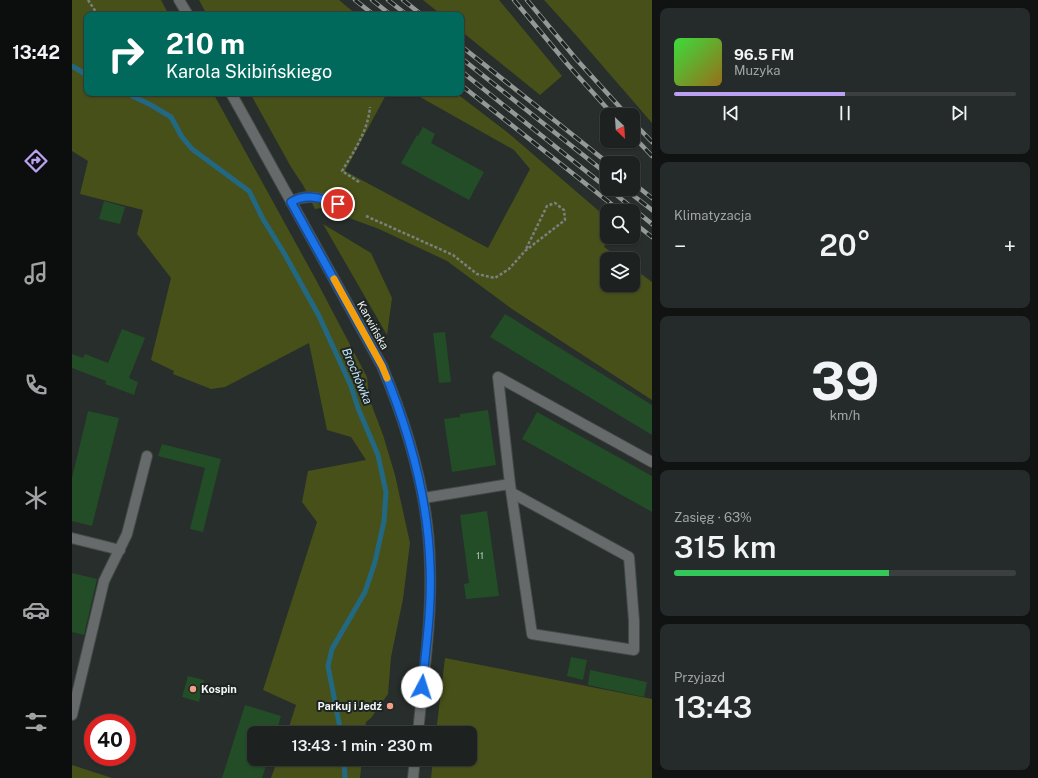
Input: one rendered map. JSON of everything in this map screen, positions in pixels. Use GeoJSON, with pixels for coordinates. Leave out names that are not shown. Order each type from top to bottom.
{"type":"FeatureCollection","features":[{"type":"Feature","properties":{"kind":"street"},"geometry":{"type":"LineString","coordinates":[[179,0],[186,12]]}},
{"type":"Feature","properties":{"kind":"street","name":"Karwińska"},"geometry":{"type":"LineString","coordinates":[[233,96],[382,366],[394,394],[407,433],[424,498],[430,566],[430,604],[419,726]]}},
{"type":"Feature","properties":{"kind":"street"},"geometry":{"type":"LineString","coordinates":[[291,202],[299,198],[314,196],[349,207]]}},
{"type":"Feature","properties":{"kind":"street"},"geometry":{"type":"LineString","coordinates":[[424,498],[511,489],[629,557],[634,621],[634,650],[532,634],[511,489],[498,377],[652,462]]}},
{"type":"Feature","properties":{"kind":"street"},"geometry":{"type":"LineString","coordinates":[[72,715],[104,581],[127,534],[147,456]]}},
{"type":"Feature","properties":{"kind":"street"},"geometry":{"type":"LineString","coordinates":[[72,538],[120,550]]}},
{"type":"Feature","properties":{"kind":"street"},"geometry":{"type":"LineString","coordinates":[[413,778],[414,766]]}},
{"type":"Feature","properties":{"kind":"path"},"geometry":{"type":"LineString","coordinates":[[88,0],[96,12]]}},
{"type":"Feature","properties":{"kind":"path"},"geometry":{"type":"LineString","coordinates":[[359,182],[342,171],[365,129],[369,119],[370,107]]}},
{"type":"Feature","properties":{"kind":"path"},"geometry":{"type":"LineString","coordinates":[[366,216],[453,255],[477,274],[495,278],[509,269],[525,251],[565,220],[564,210],[555,203],[547,206],[525,251]]}},
{"type":"Feature","properties":{"kind":"green space"},"geometry":{"type":"Polygon","coordinates":[[[72,0],[161,0],[167,12],[84,12],[84,96],[215,96],[315,278],[367,377],[369,398],[383,435],[395,475],[410,543],[403,599],[391,657],[388,694],[371,718],[366,722],[366,726],[289,726],[296,705],[263,690],[317,522],[302,502],[308,471],[366,460],[351,437],[327,430],[309,343],[225,387],[211,389],[173,374],[174,371],[151,360],[171,278],[137,234],[143,210],[80,194],[88,161],[72,151],[72,0]]]}},
{"type":"Feature","properties":{"kind":"green space"},"geometry":{"type":"Polygon","coordinates":[[[199,0],[339,0],[353,12],[205,12],[199,0]]]}},
{"type":"Feature","properties":{"kind":"green space"},"geometry":{"type":"Polygon","coordinates":[[[423,0],[499,0],[562,76],[540,95],[464,33],[464,12],[438,12],[423,0]]]}},
{"type":"Feature","properties":{"kind":"green space"},"geometry":{"type":"Polygon","coordinates":[[[544,0],[652,0],[652,123],[640,108],[544,0]]]}},
{"type":"Feature","properties":{"kind":"green space"},"geometry":{"type":"Polygon","coordinates":[[[252,96],[385,96],[345,171],[488,248],[530,169],[514,150],[418,96],[460,96],[507,132],[600,212],[600,244],[606,244],[604,247],[611,252],[600,252],[600,292],[640,292],[640,273],[652,282],[652,400],[512,309],[447,261],[379,229],[322,208],[315,209],[303,185],[291,167],[252,96]]]}},
{"type":"Feature","properties":{"kind":"green space"},"geometry":{"type":"Polygon","coordinates":[[[323,224],[371,253],[392,298],[387,335],[323,224]]]}},
{"type":"Feature","properties":{"kind":"green space"},"geometry":{"type":"Polygon","coordinates":[[[445,658],[652,699],[652,778],[431,778],[432,766],[477,766],[477,726],[437,726],[445,658]]]}},
{"type":"Feature","properties":{"kind":"green space"},"geometry":{"type":"Polygon","coordinates":[[[72,765],[112,778],[72,778],[72,765]]]}},
{"type":"Feature","properties":{"kind":"green space"},"geometry":{"type":"Polygon","coordinates":[[[275,766],[361,766],[360,778],[271,778],[275,766]]]}},
{"type":"Feature","properties":{"kind":"building"},"geometry":{"type":"Polygon","coordinates":[[[423,127],[435,134],[431,143],[484,172],[469,200],[401,163],[423,127]]]}},
{"type":"Feature","properties":{"kind":"building"},"geometry":{"type":"Polygon","coordinates":[[[104,201],[125,207],[120,224],[99,219],[104,201]]]}},
{"type":"Feature","properties":{"kind":"building"},"geometry":{"type":"Polygon","coordinates":[[[505,314],[652,405],[652,435],[490,337],[505,314]]]}},
{"type":"Feature","properties":{"kind":"building"},"geometry":{"type":"Polygon","coordinates":[[[122,329],[145,338],[129,378],[138,382],[134,395],[105,384],[106,381],[72,368],[72,354],[83,358],[85,354],[108,363],[122,329]]]}},
{"type":"Feature","properties":{"kind":"building"},"geometry":{"type":"Polygon","coordinates":[[[445,332],[451,382],[439,383],[433,333],[445,332]]]}},
{"type":"Feature","properties":{"kind":"building"},"geometry":{"type":"Polygon","coordinates":[[[488,410],[496,465],[452,472],[444,419],[460,417],[460,414],[488,410]]]}},
{"type":"Feature","properties":{"kind":"building"},"geometry":{"type":"Polygon","coordinates":[[[88,411],[119,418],[92,526],[72,521],[72,478],[88,411]]]}},
{"type":"Feature","properties":{"kind":"building"},"geometry":{"type":"Polygon","coordinates":[[[537,412],[652,476],[652,512],[522,439],[537,412]]]}},
{"type":"Feature","properties":{"kind":"building"},"geometry":{"type":"Polygon","coordinates":[[[162,444],[221,459],[203,532],[190,529],[205,468],[158,456],[162,444]]]}},
{"type":"Feature","properties":{"kind":"building"},"geometry":{"type":"Polygon","coordinates":[[[487,511],[499,596],[466,599],[464,584],[469,583],[460,515],[487,511]]]}},
{"type":"Feature","properties":{"kind":"building"},"geometry":{"type":"Polygon","coordinates":[[[72,573],[97,579],[84,635],[72,632],[72,573]]]}},
{"type":"Feature","properties":{"kind":"building"},"geometry":{"type":"Polygon","coordinates":[[[571,657],[587,660],[583,680],[567,676],[571,657]]]}},
{"type":"Feature","properties":{"kind":"building"},"geometry":{"type":"Polygon","coordinates":[[[590,670],[647,682],[644,697],[588,685],[590,670]]]}},
{"type":"Feature","properties":{"kind":"building","name":"Kospin"},"geometry":{"type":"Polygon","coordinates":[[[188,676],[204,680],[199,702],[182,697],[188,676]]]}},
{"type":"Feature","properties":{"kind":"building"},"geometry":{"type":"Polygon","coordinates":[[[245,705],[281,716],[278,726],[247,726],[247,766],[266,766],[262,778],[222,778],[245,705]]]}},
{"type":"Feature","properties":{"kind":"waterway","name":"Brochówka"},"geometry":{"type":"LineString","coordinates":[[72,66],[84,73]]}},
{"type":"Feature","properties":{"kind":"waterway","name":"Brochówka"},"geometry":{"type":"LineString","coordinates":[[132,96],[171,117],[182,137],[192,149],[249,191],[263,219],[319,316],[351,386],[358,408],[378,455],[386,492],[384,521],[375,562],[365,592],[332,649],[328,666],[340,726]]}},
{"type":"Feature","properties":{"kind":"waterway","name":"Brochówka"},"geometry":{"type":"LineString","coordinates":[[344,766],[345,778]]}},
{"type":"Feature","properties":{"kind":"railway"},"geometry":{"type":"LineString","coordinates":[[355,0],[370,12]]}},
{"type":"Feature","properties":{"kind":"railway"},"geometry":{"type":"LineString","coordinates":[[372,0],[387,12]]}},
{"type":"Feature","properties":{"kind":"railway"},"geometry":{"type":"LineString","coordinates":[[388,0],[403,12]]}},
{"type":"Feature","properties":{"kind":"railway"},"geometry":{"type":"LineString","coordinates":[[403,0],[418,12]]}},
{"type":"Feature","properties":{"kind":"railway"},"geometry":{"type":"LineString","coordinates":[[514,0],[569,66],[607,108]]}},
{"type":"Feature","properties":{"kind":"railway"},"geometry":{"type":"LineString","coordinates":[[527,0],[577,60],[621,108]]}},
{"type":"Feature","properties":{"kind":"railway"},"geometry":{"type":"LineString","coordinates":[[464,48],[600,157]]}},
{"type":"Feature","properties":{"kind":"railway"},"geometry":{"type":"LineString","coordinates":[[464,60],[600,168]]}},
{"type":"Feature","properties":{"kind":"railway"},"geometry":{"type":"LineString","coordinates":[[464,73],[600,182]]}},
{"type":"Feature","properties":{"kind":"railway"},"geometry":{"type":"LineString","coordinates":[[464,87],[611,204]]}},
{"type":"Feature","properties":{"kind":"railway"},"geometry":{"type":"LineString","coordinates":[[640,129],[652,142]]}},
{"type":"Feature","properties":{"kind":"railway"},"geometry":{"type":"LineString","coordinates":[[640,143],[652,156]]}},
{"type":"Feature","properties":{"kind":"railway"},"geometry":{"type":"LineString","coordinates":[[640,189],[652,198]]}},
{"type":"Feature","properties":{"kind":"railway"},"geometry":{"type":"LineString","coordinates":[[618,196],[652,224]]}},
{"type":"Feature","properties":{"kind":"railway"},"geometry":{"type":"LineString","coordinates":[[634,196],[652,210]]}},
{"type":"Feature","properties":{"kind":"railway"},"geometry":{"type":"LineString","coordinates":[[640,228],[652,237]]}},
{"type":"Feature","properties":{"kind":"slow traffic"},"geometry":{"type":"LineString","coordinates":[[334,279],[382,366],[387,378]]}},
{"type":"Feature","properties":{"kind":"place","name":"Kospin"},"geometry":{"type":"Point","coordinates":[193,689]}},
{"type":"Feature","properties":{"kind":"place","name":"Parkuj i Jedź"},"geometry":{"type":"Point","coordinates":[390,706]}},
{"type":"Feature","properties":{"kind":"route"},"geometry":{"type":"LineString","coordinates":[[338,204],[314,196],[299,198],[291,202],[382,366],[394,394],[417,466],[424,498],[430,566],[430,604],[422,687]]}}]}
